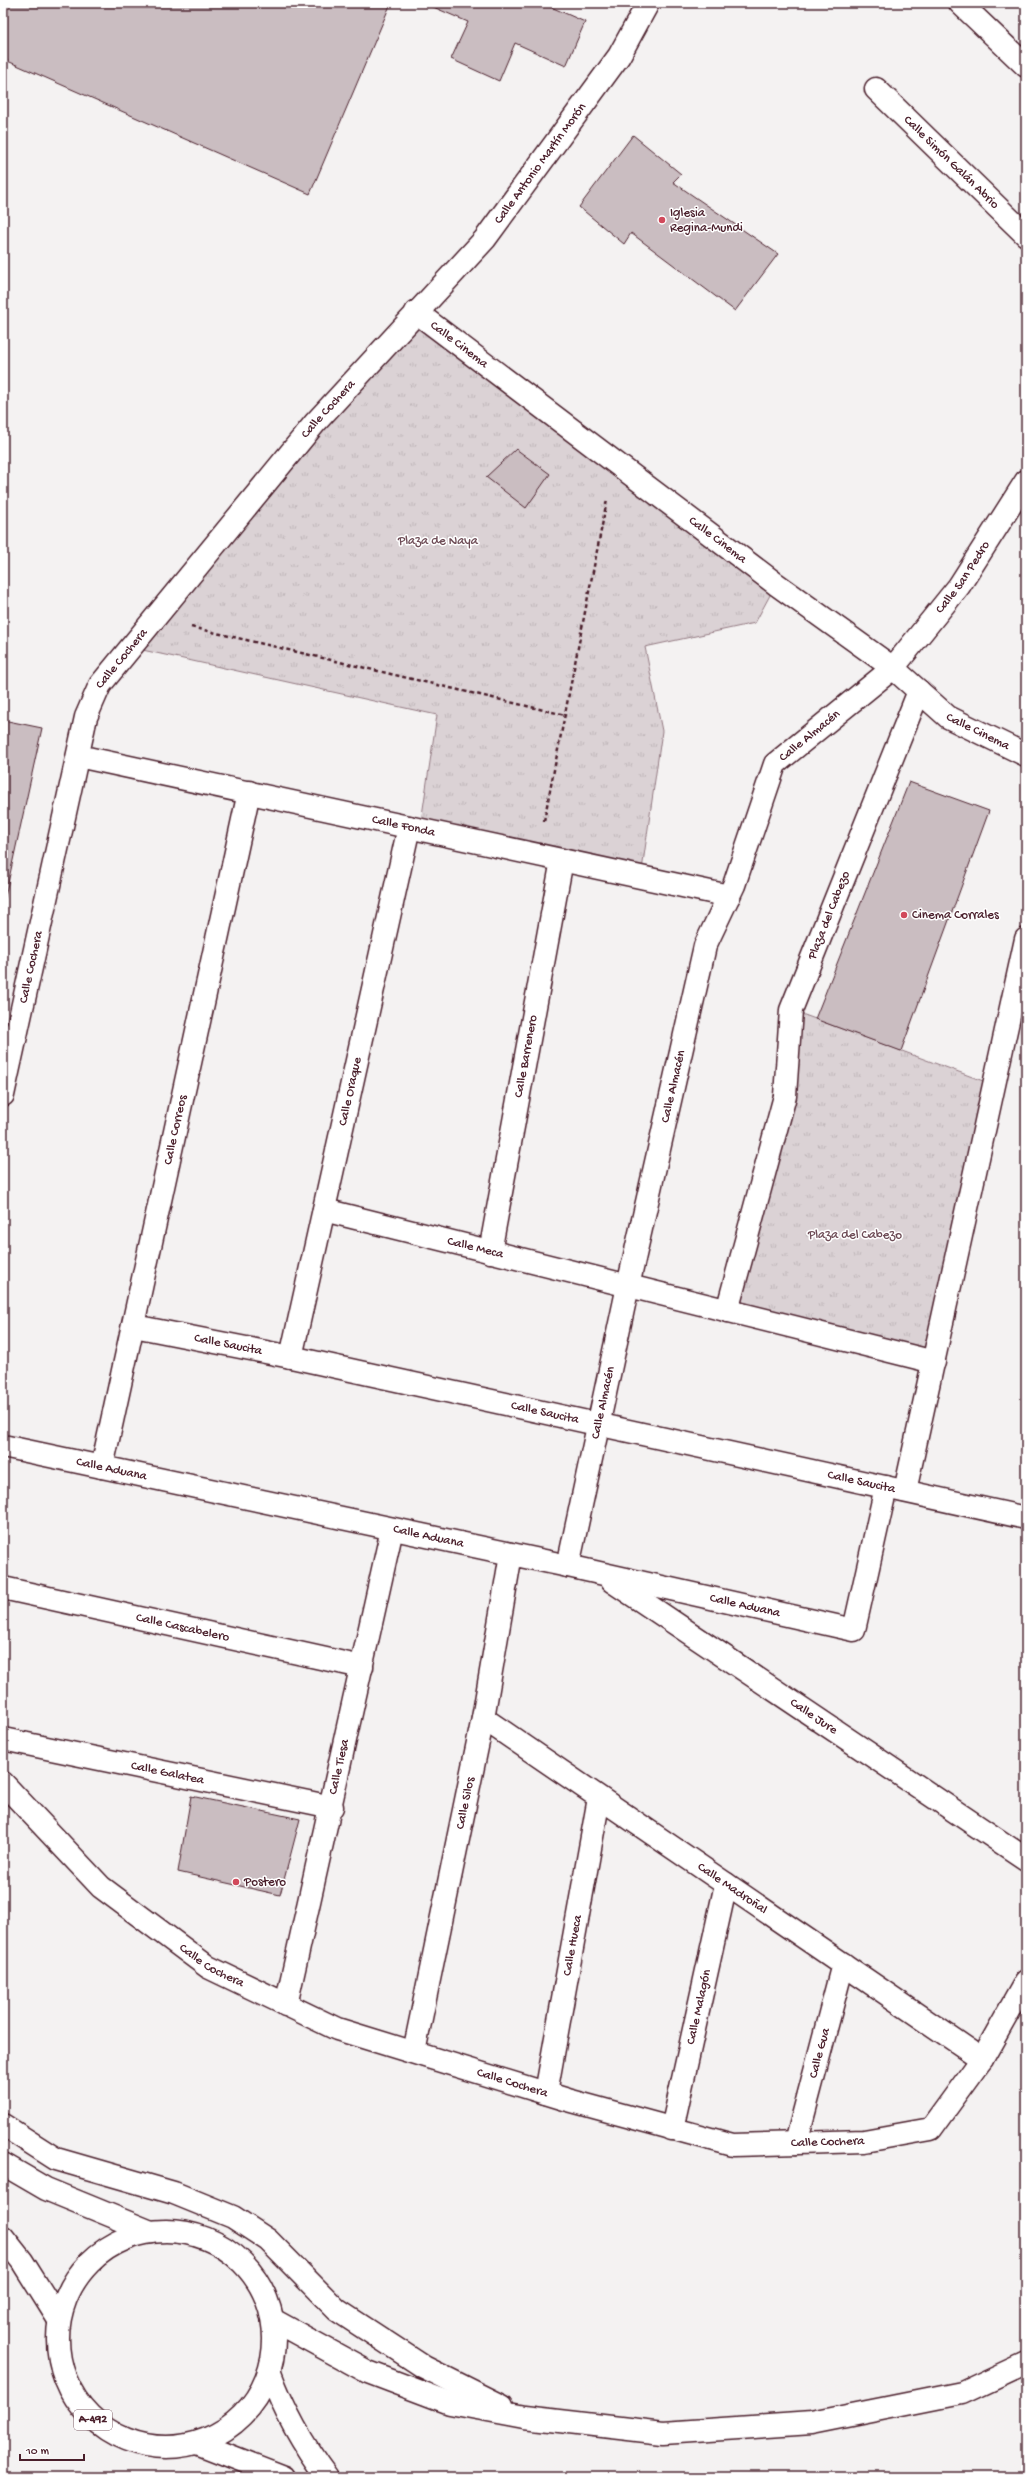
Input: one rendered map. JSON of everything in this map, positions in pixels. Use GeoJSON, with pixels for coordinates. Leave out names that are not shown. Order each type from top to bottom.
{"type":"FeatureCollection","features":[{"type":"Feature","properties":{"kind":"main road","name":"Calle Antonio Martín Morón"},"geometry":{"type":"LineString","coordinates":[[416,312],[485,239],[619,56],[648,3]]}},
{"type":"Feature","properties":{"kind":"main road"},"geometry":{"type":"LineString","coordinates":[[960,3],[1024,60]]}},
{"type":"Feature","properties":{"kind":"main road","name":"Calle Simón Galán Abrio"},"geometry":{"type":"LineString","coordinates":[[876,89],[1026,235]]}},
{"type":"Feature","properties":{"kind":"main road","name":"Calle Cinema"},"geometry":{"type":"LineString","coordinates":[[416,312],[776,584],[893,668],[948,716],[1024,751]]}},
{"type":"Feature","properties":{"kind":"main road","name":"Calle Cochera"},"geometry":{"type":"LineString","coordinates":[[3,1095],[86,717],[100,685],[315,423],[416,312]]}},
{"type":"Feature","properties":{"kind":"main road","name":"Calle San Pedro"},"geometry":{"type":"LineString","coordinates":[[893,668],[959,586],[1026,481]]}},
{"type":"Feature","properties":{"kind":"main road","name":"Calle Almacén"},"geometry":{"type":"LineString","coordinates":[[568,1566],[628,1286],[705,946],[729,896],[774,764],[893,668]]}},
{"type":"Feature","properties":{"kind":"main road","name":"Plaza del Cabezo"},"geometry":{"type":"LineString","coordinates":[[727,1311],[785,1096],[791,1010],[919,691]]}},
{"type":"Feature","properties":{"kind":"main road","name":"Calle Fonda"},"geometry":{"type":"LineString","coordinates":[[78,756],[729,896]]}},
{"type":"Feature","properties":{"kind":"main road","name":"Calle Correos"},"geometry":{"type":"LineString","coordinates":[[102,1467],[134,1326],[249,792]]}},
{"type":"Feature","properties":{"kind":"main road","name":"Calle Oraque"},"geometry":{"type":"LineString","coordinates":[[291,1357],[409,827]]}},
{"type":"Feature","properties":{"kind":"main road","name":"Calle Barrenero"},"geometry":{"type":"LineString","coordinates":[[490,1252],[562,860]]}},
{"type":"Feature","properties":{"kind":"main road"},"geometry":{"type":"LineString","coordinates":[[895,1489],[934,1362],[1026,939]]}},
{"type":"Feature","properties":{"kind":"main road","name":"Calle Meca"},"geometry":{"type":"LineString","coordinates":[[324,1210],[934,1362]]}},
{"type":"Feature","properties":{"kind":"main road","name":"Calle Saucita"},"geometry":{"type":"LineString","coordinates":[[134,1326],[291,1357],[1026,1518]]}},
{"type":"Feature","properties":{"kind":"main road","name":"Calle Aduana"},"geometry":{"type":"LineString","coordinates":[[3,1446],[568,1566],[854,1630],[895,1489]]}},
{"type":"Feature","properties":{"kind":"main road","name":"Calle Tiesa"},"geometry":{"type":"LineString","coordinates":[[286,2004],[332,1807],[392,1529]]}},
{"type":"Feature","properties":{"kind":"main road","name":"Calle Silos"},"geometry":{"type":"LineString","coordinates":[[414,2052],[483,1718],[511,1554]]}},
{"type":"Feature","properties":{"kind":"main road","name":"Calle Jure"},"geometry":{"type":"LineString","coordinates":[[601,1574],[1026,1859]]}},
{"type":"Feature","properties":{"kind":"main road","name":"Calle Cascabelero"},"geometry":{"type":"LineString","coordinates":[[3,1588],[362,1667]]}},
{"type":"Feature","properties":{"kind":"main road","name":"Calle Madroñal"},"geometry":{"type":"LineString","coordinates":[[483,1718],[982,2059]]}},
{"type":"Feature","properties":{"kind":"main road","name":"Calle Galatea"},"geometry":{"type":"LineString","coordinates":[[3,1739],[332,1807]]}},
{"type":"Feature","properties":{"kind":"main road","name":"Calle Cochera"},"geometry":{"type":"LineString","coordinates":[[3,1783],[100,1887],[208,1967],[337,2029],[546,2093],[733,2145],[864,2141],[931,2129],[982,2059],[1026,1981]]}},
{"type":"Feature","properties":{"kind":"main road","name":"Calle Hueca"},"geometry":{"type":"LineString","coordinates":[[546,2093],[600,1798]]}},
{"type":"Feature","properties":{"kind":"main road","name":"Calle Malagón"},"geometry":{"type":"LineString","coordinates":[[672,2129],[726,1884]]}},
{"type":"Feature","properties":{"kind":"main road","name":"Calle Gua"},"geometry":{"type":"LineString","coordinates":[[796,2143],[843,1964]]}},
{"type":"Feature","properties":{"kind":"main road"},"geometry":{"type":"LineString","coordinates":[[3,2125],[56,2159],[174,2193],[233,2217],[268,2240],[338,2310],[424,2366],[525,2417]]}},
{"type":"Feature","properties":{"kind":"main road","name":"A-492"},"geometry":{"type":"LineString","coordinates":[[3,2164],[46,2189],[151,2232]]}},
{"type":"Feature","properties":{"kind":"main road","name":"A-492"},"geometry":{"type":"LineString","coordinates":[[151,2232],[184,2232],[221,2247],[242,2262],[262,2289],[273,2320],[275,2346],[270,2373],[253,2404],[228,2429],[197,2443],[160,2448],[124,2440],[92,2420],[70,2392],[58,2356],[59,2320],[70,2288],[90,2261],[118,2242],[151,2232]]}},
{"type":"Feature","properties":{"kind":"main road"},"geometry":{"type":"LineString","coordinates":[[3,2237],[22,2261],[59,2320]]}},
{"type":"Feature","properties":{"kind":"main road"},"geometry":{"type":"LineString","coordinates":[[273,2320],[368,2372],[450,2403],[525,2417],[663,2433],[812,2422],[962,2393],[1026,2363]]}},
{"type":"Feature","properties":{"kind":"main road"},"geometry":{"type":"LineString","coordinates":[[270,2373],[282,2405],[305,2448],[327,2477]]}},
{"type":"Feature","properties":{"kind":"main road","name":"A-492"},"geometry":{"type":"LineString","coordinates":[[197,2443],[284,2477]]}},
{"type":"Feature","properties":{"kind":"path"},"geometry":{"type":"LineString","coordinates":[[538,855],[614,462]]}},
{"type":"Feature","properties":{"kind":"path"},"geometry":{"type":"LineString","coordinates":[[154,618],[565,715]]}},
{"type":"Feature","properties":{"kind":"green space","name":"Plaza de Naya"},"geometry":{"type":"Polygon","coordinates":[[[416,312],[776,584],[755,623],[645,647],[662,731],[641,877],[420,829],[437,715],[129,647],[416,312]]]}},
{"type":"Feature","properties":{"kind":"green space","name":"Plaza del Cabezo"},"geometry":{"type":"Polygon","coordinates":[[[791,1010],[994,1085],[934,1362],[727,1311],[785,1096],[791,1010]]]}},
{"type":"Feature","properties":{"kind":"building"},"geometry":{"type":"Polygon","coordinates":[[[3,3],[391,3],[310,194],[3,59],[3,3]]]}},
{"type":"Feature","properties":{"kind":"building"},"geometry":{"type":"Polygon","coordinates":[[[424,3],[542,3],[585,22],[566,66],[515,43],[499,81],[451,59],[468,22],[424,3]]]}},
{"type":"Feature","properties":{"kind":"building","name":"Iglesia Regina-Mundi"},"geometry":{"type":"Polygon","coordinates":[[[633,135],[681,174],[673,182],[778,254],[735,311],[631,233],[624,244],[579,207],[633,135]]]}},
{"type":"Feature","properties":{"kind":"building"},"geometry":{"type":"Polygon","coordinates":[[[516,449],[550,474],[526,508],[486,477],[516,449]]]}},
{"type":"Feature","properties":{"kind":"building"},"geometry":{"type":"Polygon","coordinates":[[[3,720],[42,728],[3,906],[3,720]]]}},
{"type":"Feature","properties":{"kind":"building","name":"Cinema Corrales"},"geometry":{"type":"Polygon","coordinates":[[[909,782],[989,811],[901,1051],[815,1019],[909,782]]]}},
{"type":"Feature","properties":{"kind":"building"},"geometry":{"type":"Polygon","coordinates":[[[191,1796],[300,1819],[280,1895],[178,1872],[191,1796]]]}},
{"type":"Feature","properties":{"kind":"place","name":"Iglesia Regina-Mundi"},"geometry":{"type":"Point","coordinates":[662,220]}},
{"type":"Feature","properties":{"kind":"place","name":"Cinema Corrales"},"geometry":{"type":"Point","coordinates":[904,915]}},
{"type":"Feature","properties":{"kind":"place","name":"Postero"},"geometry":{"type":"Point","coordinates":[236,1882]}}]}
